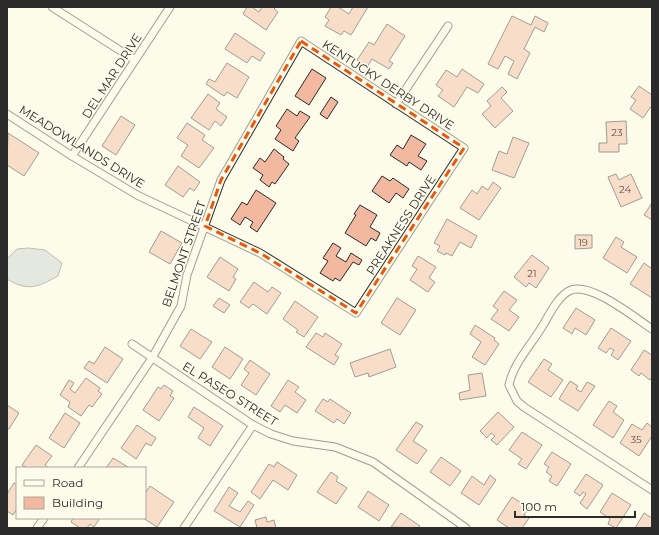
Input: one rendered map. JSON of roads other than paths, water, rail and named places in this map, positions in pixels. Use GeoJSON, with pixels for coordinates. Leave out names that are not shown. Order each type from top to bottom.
{"type":"FeatureCollection","features":[{"type":"Feature","properties":{"kind":"street"},"geometry":{"type":"LineString","coordinates":[[52,7],[135,60]]}},
{"type":"Feature","properties":{"kind":"street","name":"DEL MAR DRIVE"},"geometry":{"type":"LineString","coordinates":[[72,156],[170,7]]}},
{"type":"Feature","properties":{"kind":"street"},"geometry":{"type":"LineString","coordinates":[[396,104],[448,26]]}},
{"type":"Feature","properties":{"kind":"street","name":"KENTUCKY DERBY DRIVE"},"geometry":{"type":"LineString","coordinates":[[300,41],[464,148]]}},
{"type":"Feature","properties":{"kind":"street","name":"BELMONT STREET"},"geometry":{"type":"LineString","coordinates":[[79,467],[152,358],[181,306],[187,275],[221,180],[300,41]]}},
{"type":"Feature","properties":{"kind":"street","name":"MEADOWLANDS DRIVE"},"geometry":{"type":"LineString","coordinates":[[7,114],[72,156],[137,195],[260,253],[356,313]]}},
{"type":"Feature","properties":{"kind":"street","name":"PREAKNESS DRIVE"},"geometry":{"type":"LineString","coordinates":[[356,313],[464,148]]}},
{"type":"Feature","properties":{"kind":"street"},"geometry":{"type":"LineString","coordinates":[[652,329],[595,292],[578,289],[569,291],[558,301],[514,369],[509,385],[517,401],[524,407],[652,490]]}},
{"type":"Feature","properties":{"kind":"street","name":"EL PASEO STREET"},"geometry":{"type":"LineString","coordinates":[[132,344],[253,425],[270,434],[293,441],[335,447],[373,462],[466,528]]}},
{"type":"Feature","properties":{"kind":"street"},"geometry":{"type":"LineString","coordinates":[[186,528],[253,425]]}},
{"type":"Feature","properties":{"kind":"street"},"geometry":{"type":"LineString","coordinates":[[37,528],[43,519]]}}]}
